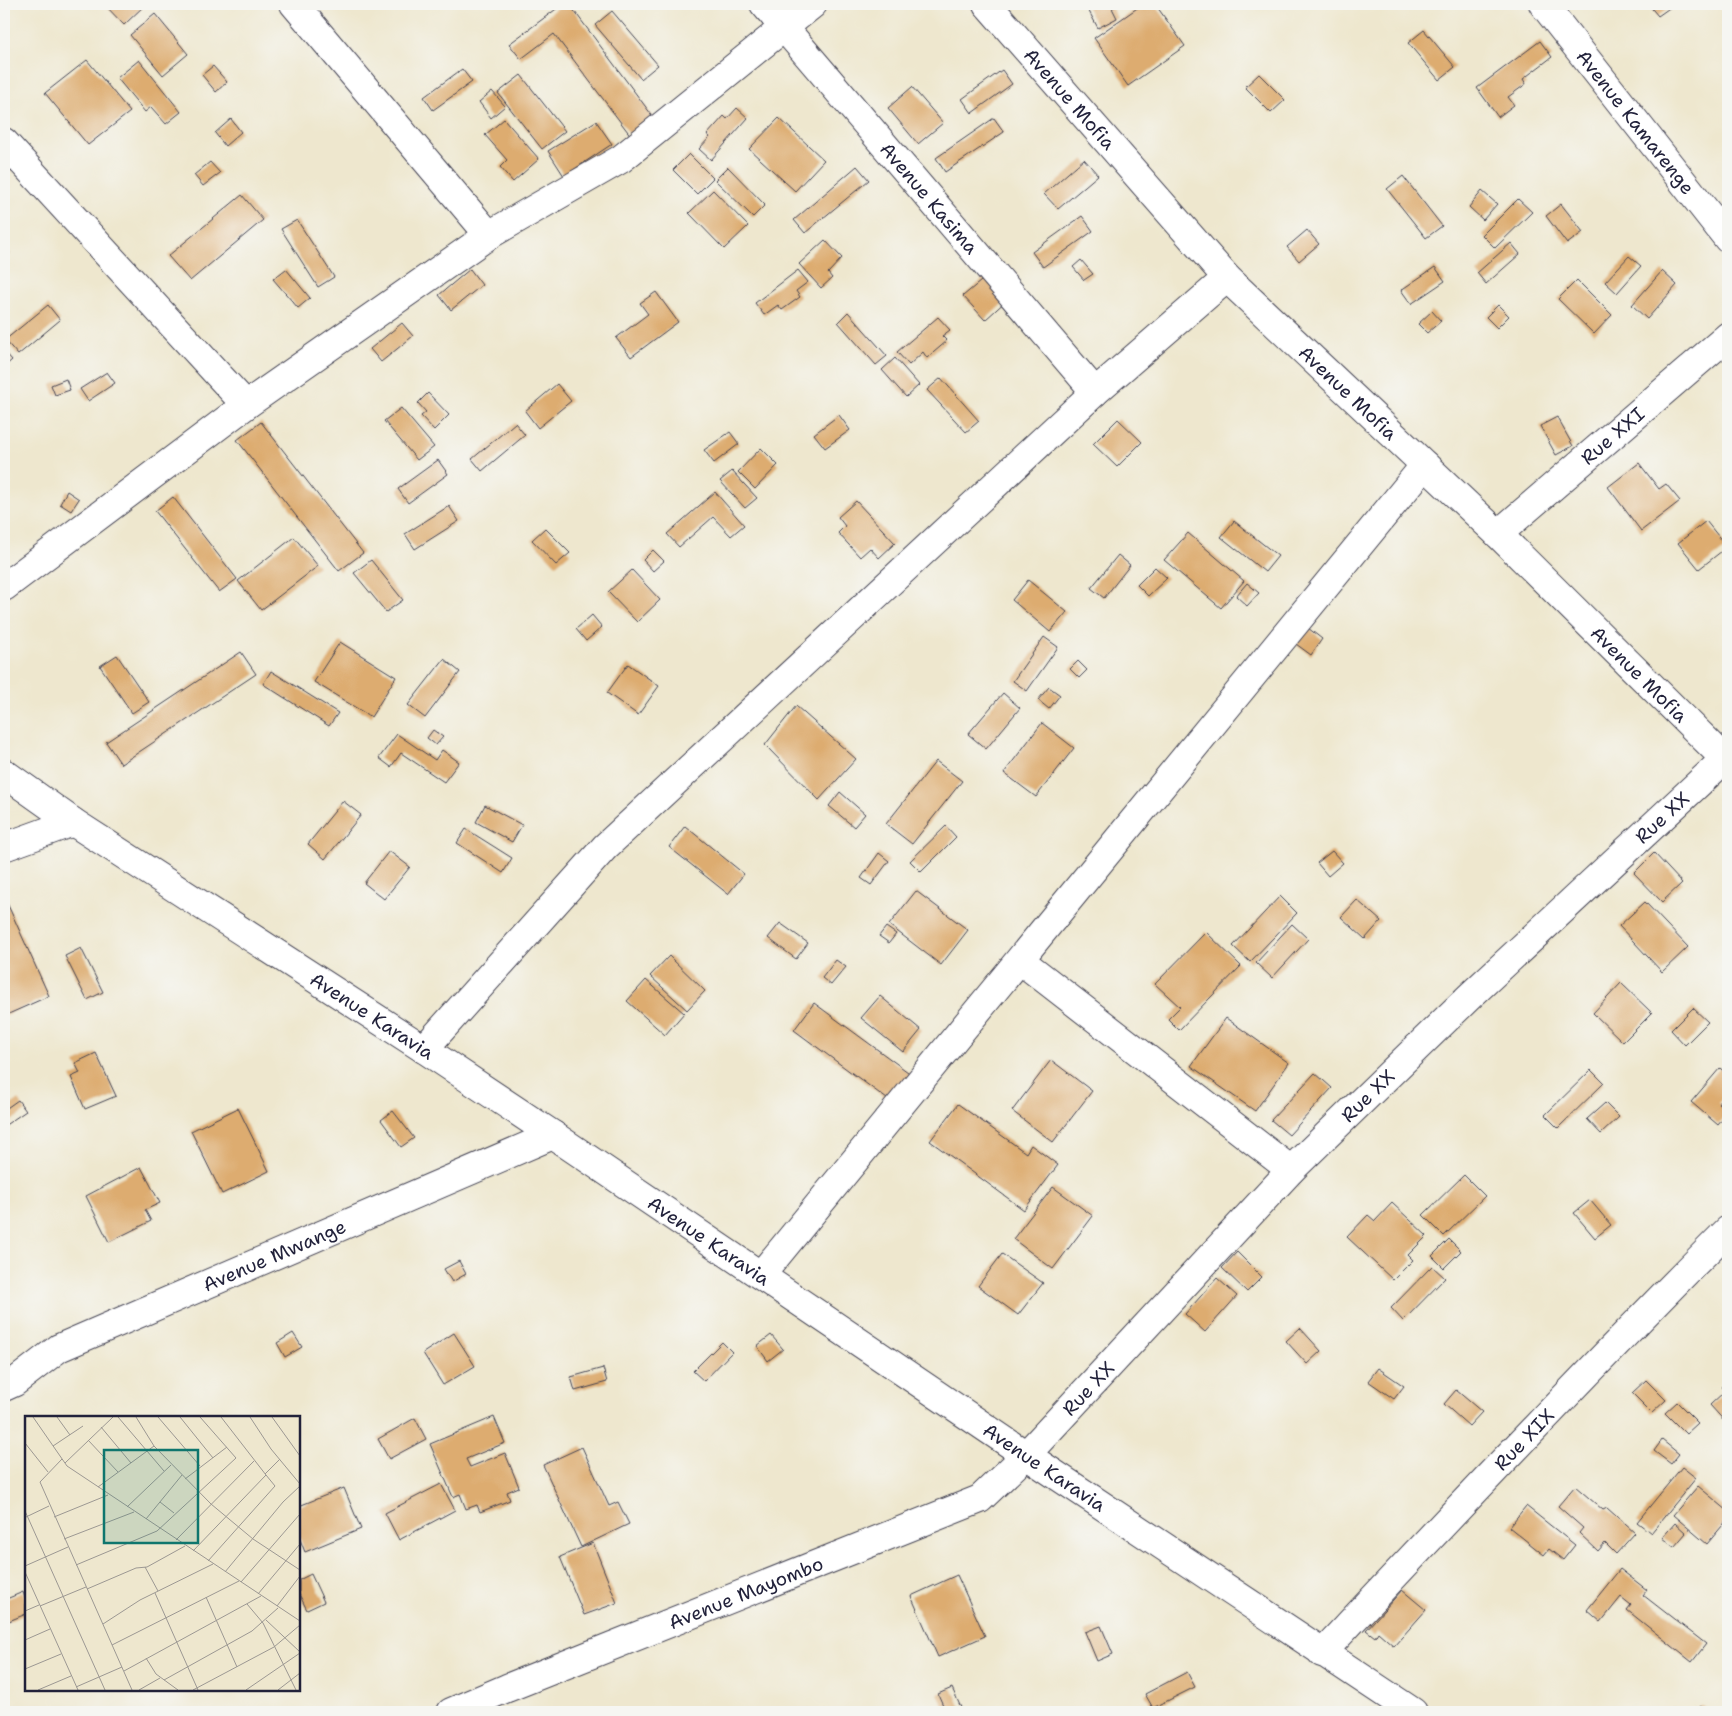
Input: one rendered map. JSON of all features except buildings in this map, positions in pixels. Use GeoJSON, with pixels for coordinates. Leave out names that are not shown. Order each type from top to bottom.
{"type":"FeatureCollection","features":[{"type":"Feature","properties":{"kind":"street"},"geometry":{"type":"LineString","coordinates":[[294,4],[489,235]]}},
{"type":"Feature","properties":{"kind":"street","name":"Avenue Kasima"},"geometry":{"type":"LineString","coordinates":[[764,4],[1095,392]]}},
{"type":"Feature","properties":{"kind":"street"},"geometry":{"type":"LineString","coordinates":[[4,587],[246,405],[489,235],[621,159],[783,26],[813,4]]}},
{"type":"Feature","properties":{"kind":"street","name":"Avenue Mofia"},"geometry":{"type":"LineString","coordinates":[[987,4],[1227,278],[1498,534],[1727,759]]}},
{"type":"Feature","properties":{"kind":"street","name":"Avenue Kamarenge"},"geometry":{"type":"LineString","coordinates":[[1543,4],[1728,239]]}},
{"type":"Feature","properties":{"kind":"street"},"geometry":{"type":"LineString","coordinates":[[4,142],[246,405]]}},
{"type":"Feature","properties":{"kind":"street"},"geometry":{"type":"LineString","coordinates":[[424,1049],[604,847],[1095,392],[1227,278]]}},
{"type":"Feature","properties":{"kind":"street","name":"Rue XXI"},"geometry":{"type":"LineString","coordinates":[[1498,534],[1728,336]]}},
{"type":"Feature","properties":{"kind":"street"},"geometry":{"type":"LineString","coordinates":[[761,1275],[1425,465]]}},
{"type":"Feature","properties":{"kind":"street","name":"Rue XX"},"geometry":{"type":"LineString","coordinates":[[1026,1454],[1291,1170],[1469,997],[1727,759]]}},
{"type":"Feature","properties":{"kind":"street","name":"Avenue Karavia"},"geometry":{"type":"LineString","coordinates":[[4,773],[73,822],[424,1049],[1322,1653],[1414,1712]]}},
{"type":"Feature","properties":{"kind":"street"},"geometry":{"type":"LineString","coordinates":[[4,848],[73,822]]}},
{"type":"Feature","properties":{"kind":"street"},"geometry":{"type":"LineString","coordinates":[[1020,960],[1291,1170]]}},
{"type":"Feature","properties":{"kind":"street","name":"Avenue Mwange"},"geometry":{"type":"LineString","coordinates":[[4,1387],[15,1382],[59,1348],[553,1135]]}},
{"type":"Feature","properties":{"kind":"street","name":"Rue XIX"},"geometry":{"type":"LineString","coordinates":[[1322,1653],[1480,1484],[1629,1329],[1728,1230]]}},
{"type":"Feature","properties":{"kind":"street","name":"Avenue Mayombo"},"geometry":{"type":"LineString","coordinates":[[451,1712],[980,1499],[1026,1454]]}}]}
